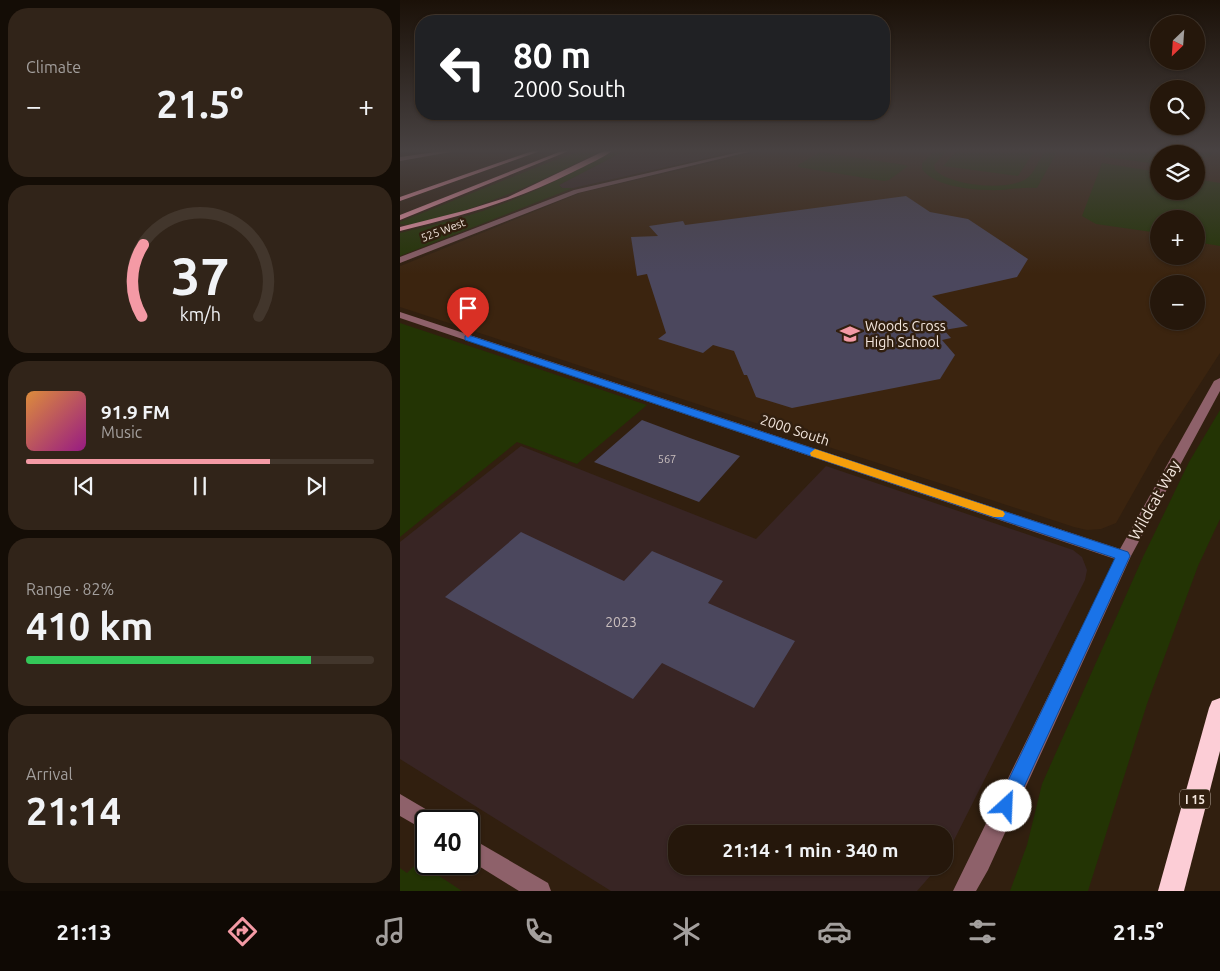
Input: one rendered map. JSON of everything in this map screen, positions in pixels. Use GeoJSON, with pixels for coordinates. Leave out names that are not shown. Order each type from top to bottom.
{"type":"FeatureCollection","features":[{"type":"Feature","properties":{"kind":"highway","name":"I 15"},"geometry":{"type":"LineString","coordinates":[[1171,891],[1220,708]]}},
{"type":"Feature","properties":{"kind":"main road"},"geometry":{"type":"LineString","coordinates":[[400,199],[421,192]]}},
{"type":"Feature","properties":{"kind":"main road"},"geometry":{"type":"LineString","coordinates":[[400,218],[465,192]]}},
{"type":"Feature","properties":{"kind":"main road"},"geometry":{"type":"LineString","coordinates":[[400,229],[449,217],[525,192]]}},
{"type":"Feature","properties":{"kind":"street","name":"525 West"},"geometry":{"type":"LineString","coordinates":[[400,260],[575,192]]}},
{"type":"Feature","properties":{"kind":"street","name":"2000 South"},"geometry":{"type":"LineString","coordinates":[[400,315],[1124,556]]}},
{"type":"Feature","properties":{"kind":"street","name":"Wildcat Way"},"geometry":{"type":"LineString","coordinates":[[964,891],[980,862],[1124,556],[1220,381]]}},
{"type":"Feature","properties":{"kind":"street"},"geometry":{"type":"LineString","coordinates":[[400,804],[415,813]]}},
{"type":"Feature","properties":{"kind":"street"},"geometry":{"type":"LineString","coordinates":[[480,855],[540,891]]}},
{"type":"Feature","properties":{"kind":"shaded area","name":"Woods Cross High School"},"geometry":{"type":"Polygon","coordinates":[[[586,192],[1150,192],[1150,200],[1205,200],[1205,192],[1220,192],[1220,353],[1159,447],[1116,523],[1101,529],[1087,530],[1074,527],[400,307],[400,266],[586,192]]]}},
{"type":"Feature","properties":{"kind":"shaded area"},"geometry":{"type":"Polygon","coordinates":[[[521,446],[756,539],[826,466],[1073,550],[1082,557],[1087,570],[1085,580],[953,842],[953,825],[668,825],[668,875],[931,875],[917,891],[611,891],[400,759],[400,542],[521,446]]]}},
{"type":"Feature","properties":{"kind":"green space"},"geometry":{"type":"Polygon","coordinates":[[[476,192],[515,192],[460,212],[419,223],[409,225],[400,224],[400,222],[476,192]]]}},
{"type":"Feature","properties":{"kind":"green space"},"geometry":{"type":"Polygon","coordinates":[[[532,192],[564,192],[400,256],[400,233],[470,215],[532,192]]]}},
{"type":"Feature","properties":{"kind":"green space"},"geometry":{"type":"Polygon","coordinates":[[[1091,192],[1150,192],[1150,200],[1205,200],[1205,192],[1220,192],[1220,246],[1205,244],[1205,210],[1150,210],[1150,232],[1096,224],[1082,216],[1091,192]]]}},
{"type":"Feature","properties":{"kind":"green space"},"geometry":{"type":"Polygon","coordinates":[[[400,323],[647,405],[577,464],[517,442],[400,537],[400,323]]]}},
{"type":"Feature","properties":{"kind":"green space"},"geometry":{"type":"Polygon","coordinates":[[[1220,410],[1220,519],[1198,566],[1147,704],[1088,891],[1010,891],[1027,845],[1042,784],[1143,557],[1189,462],[1220,410]]]}},
{"type":"Feature","properties":{"kind":"green space"},"geometry":{"type":"Polygon","coordinates":[[[415,865],[415,875],[438,875],[462,891],[400,891],[400,868],[407,873],[415,865]]]}},
{"type":"Feature","properties":{"kind":"building","name":"Woods Cross High School"},"geometry":{"type":"Polygon","coordinates":[[[906,196],[930,212],[968,219],[1028,259],[1017,277],[932,296],[968,326],[944,330],[951,338],[942,340],[955,355],[940,379],[792,408],[756,397],[734,351],[713,345],[703,353],[658,339],[666,333],[647,274],[637,276],[631,237],[658,236],[649,226],[683,221],[685,225],[906,196]]]}},
{"type":"Feature","properties":{"kind":"building"},"geometry":{"type":"Polygon","coordinates":[[[642,420],[740,456],[699,502],[594,462],[642,420]]]}},
{"type":"Feature","properties":{"kind":"building"},"geometry":{"type":"Polygon","coordinates":[[[521,532],[624,581],[652,551],[723,581],[708,603],[795,641],[754,708],[662,663],[633,699],[445,597],[521,532]]]}},
{"type":"Feature","properties":{"kind":"slow traffic"},"geometry":{"type":"LineString","coordinates":[[815,453],[999,514]]}},
{"type":"Feature","properties":{"kind":"place","name":"Woods Cross High School"},"geometry":{"type":"Point","coordinates":[850,334]}},
{"type":"Feature","properties":{"kind":"route"},"geometry":{"type":"LineString","coordinates":[[468,338],[1124,556],[1006,806]]}}]}
